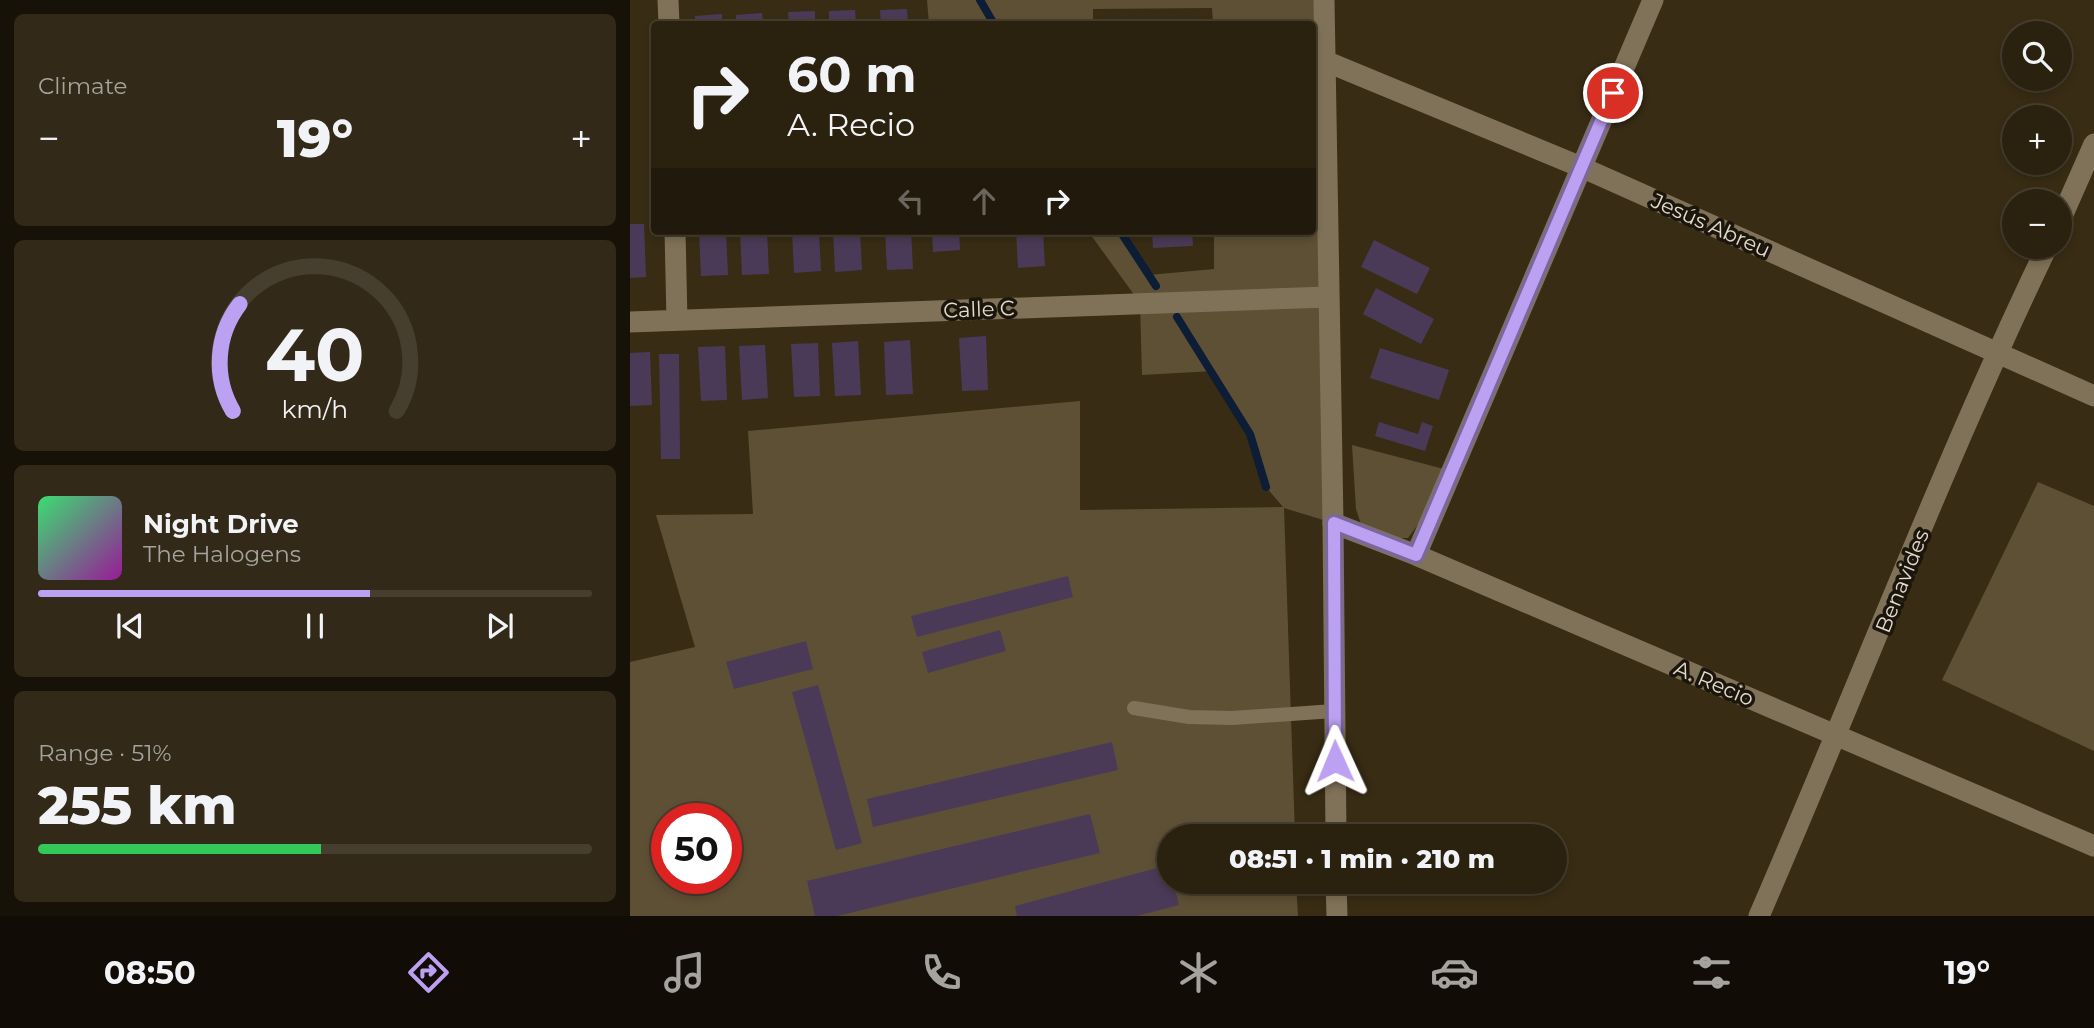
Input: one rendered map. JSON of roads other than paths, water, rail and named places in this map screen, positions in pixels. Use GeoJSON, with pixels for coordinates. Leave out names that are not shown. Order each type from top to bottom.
{"type":"FeatureCollection","features":[{"type":"Feature","properties":{"kind":"street"},"geometry":{"type":"LineString","coordinates":[[668,0],[669,21]]}},
{"type":"Feature","properties":{"kind":"street"},"geometry":{"type":"LineString","coordinates":[[1324,0],[1334,523],[1336,824]]}},
{"type":"Feature","properties":{"kind":"street"},"geometry":{"type":"LineString","coordinates":[[1416,555],[1653,0]]}},
{"type":"Feature","properties":{"kind":"street","name":"Jesús Abreu"},"geometry":{"type":"LineString","coordinates":[[1325,61],[1581,167],[2094,396]]}},
{"type":"Feature","properties":{"kind":"street"},"geometry":{"type":"LineString","coordinates":[[2072,194],[2094,144]]}},
{"type":"Feature","properties":{"kind":"street"},"geometry":{"type":"LineString","coordinates":[[675,235],[677,320]]}},
{"type":"Feature","properties":{"kind":"street","name":"Benavides"},"geometry":{"type":"LineString","coordinates":[[1759,916],[1837,736],[1995,354],[2041,259]]}},
{"type":"Feature","properties":{"kind":"street","name":"Calle C"},"geometry":{"type":"LineString","coordinates":[[630,322],[1328,297]]}},
{"type":"Feature","properties":{"kind":"street","name":"A. Recio"},"geometry":{"type":"LineString","coordinates":[[1334,523],[1416,555],[2094,846]]}},
{"type":"Feature","properties":{"kind":"street"},"geometry":{"type":"LineString","coordinates":[[1336,894],[1337,916]]}},
{"type":"Feature","properties":{"kind":"lane"},"geometry":{"type":"LineString","coordinates":[[1134,708],[1189,717],[1232,718],[1334,711]]}},
{"type":"Feature","properties":{"kind":"waterway"},"geometry":{"type":"LineString","coordinates":[[980,0],[992,21]]}},
{"type":"Feature","properties":{"kind":"waterway"},"geometry":{"type":"LineString","coordinates":[[1123,235],[1156,286]]}},
{"type":"Feature","properties":{"kind":"waterway"},"geometry":{"type":"LineString","coordinates":[[1177,317],[1250,434],[1266,487]]}}]}
